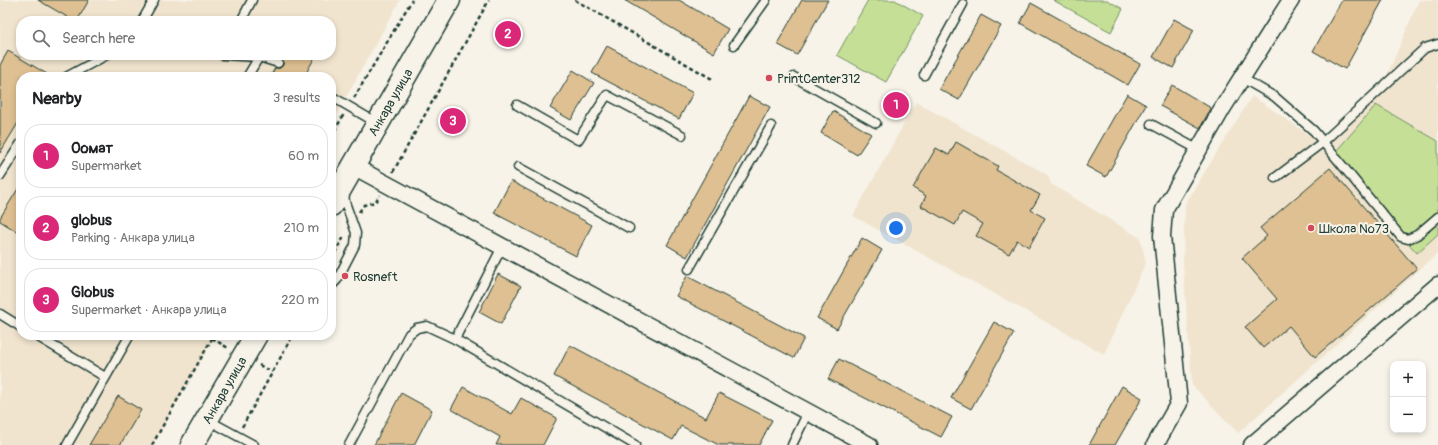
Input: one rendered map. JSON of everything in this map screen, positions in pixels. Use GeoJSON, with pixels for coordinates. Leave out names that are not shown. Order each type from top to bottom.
{"type":"FeatureCollection","features":[{"type":"Feature","properties":{"kind":"main road","name":"Анкара улица"},"geometry":{"type":"LineString","coordinates":[[336,196],[449,0]]}},
{"type":"Feature","properties":{"kind":"main road","name":"Анкара улица"},"geometry":{"type":"LineString","coordinates":[[192,445],[253,340]]}},
{"type":"Feature","properties":{"kind":"street"},"geometry":{"type":"LineString","coordinates":[[1155,445],[1179,403],[1162,236],[1164,210],[1242,78],[1292,0]]}},
{"type":"Feature","properties":{"kind":"street"},"geometry":{"type":"LineString","coordinates":[[349,173],[386,184],[869,445]]}},
{"type":"Feature","properties":{"kind":"street"},"geometry":{"type":"LineString","coordinates":[[1252,445],[1438,285]]}},
{"type":"Feature","properties":{"kind":"lane"},"geometry":{"type":"LineString","coordinates":[[145,16],[154,0]]}},
{"type":"Feature","properties":{"kind":"lane"},"geometry":{"type":"LineString","coordinates":[[244,16],[252,0]]}},
{"type":"Feature","properties":{"kind":"lane"},"geometry":{"type":"LineString","coordinates":[[734,45],[766,0]]}},
{"type":"Feature","properties":{"kind":"lane"},"geometry":{"type":"LineString","coordinates":[[924,75],[963,4]]}},
{"type":"Feature","properties":{"kind":"lane"},"geometry":{"type":"LineString","coordinates":[[1275,178],[1323,142],[1425,48],[1438,44]]}},
{"type":"Feature","properties":{"kind":"lane"},"geometry":{"type":"LineString","coordinates":[[75,72],[97,60]]}},
{"type":"Feature","properties":{"kind":"lane"},"geometry":{"type":"LineString","coordinates":[[250,72],[257,60]]}},
{"type":"Feature","properties":{"kind":"lane"},"geometry":{"type":"LineString","coordinates":[[267,60],[278,64]]}},
{"type":"Feature","properties":{"kind":"lane"},"geometry":{"type":"LineString","coordinates":[[794,77],[876,123]]}},
{"type":"Feature","properties":{"kind":"lane"},"geometry":{"type":"LineString","coordinates":[[1242,78],[1275,97],[1314,131],[1401,237],[1408,239],[1417,235],[1438,217]]}},
{"type":"Feature","properties":{"kind":"lane"},"geometry":{"type":"LineString","coordinates":[[517,105],[578,140],[607,95],[682,135]]}},
{"type":"Feature","properties":{"kind":"lane"},"geometry":{"type":"LineString","coordinates":[[336,99],[378,123]]}},
{"type":"Feature","properties":{"kind":"lane"},"geometry":{"type":"LineString","coordinates":[[1151,124],[1199,150]]}},
{"type":"Feature","properties":{"kind":"lane"},"geometry":{"type":"LineString","coordinates":[[689,269],[770,126]]}},
{"type":"Feature","properties":{"kind":"lane"},"geometry":{"type":"LineString","coordinates":[[0,176],[16,151]]}},
{"type":"Feature","properties":{"kind":"lane"},"geometry":{"type":"LineString","coordinates":[[518,167],[629,228]]}},
{"type":"Feature","properties":{"kind":"lane"},"geometry":{"type":"LineString","coordinates":[[336,281],[355,245],[356,233],[344,202],[344,191],[349,173]]}},
{"type":"Feature","properties":{"kind":"lane"},"geometry":{"type":"LineString","coordinates":[[455,339],[502,247]]}},
{"type":"Feature","properties":{"kind":"lane"},"geometry":{"type":"LineString","coordinates":[[0,314],[16,324]]}},
{"type":"Feature","properties":{"kind":"lane"},"geometry":{"type":"LineString","coordinates":[[349,445],[409,334],[417,328],[427,326],[455,339],[635,445]]}},
{"type":"Feature","properties":{"kind":"lane"},"geometry":{"type":"LineString","coordinates":[[43,340],[105,377]]}},
{"type":"Feature","properties":{"kind":"lane"},"geometry":{"type":"LineString","coordinates":[[67,445],[127,340]]}},
{"type":"Feature","properties":{"kind":"lane"},"geometry":{"type":"LineString","coordinates":[[792,445],[808,412]]}},
{"type":"Feature","properties":{"kind":"lane"},"geometry":{"type":"LineString","coordinates":[[207,420],[254,445]]}},
{"type":"Feature","properties":{"kind":"path"},"geometry":{"type":"LineString","coordinates":[[336,128],[412,0]]}},
{"type":"Feature","properties":{"kind":"path"},"geometry":{"type":"LineString","coordinates":[[336,251],[364,205],[375,202],[386,184],[489,0]]}},
{"type":"Feature","properties":{"kind":"path"},"geometry":{"type":"LineString","coordinates":[[575,0],[714,80]]}},
{"type":"Feature","properties":{"kind":"path"},"geometry":{"type":"LineString","coordinates":[[152,445],[211,340]]}},
{"type":"Feature","properties":{"kind":"path"},"geometry":{"type":"LineString","coordinates":[[237,436],[290,340]]}},
{"type":"Feature","properties":{"kind":"shaded area"},"geometry":{"type":"Polygon","coordinates":[[[0,0],[400,0],[336,115],[336,72],[16,72],[16,340],[212,340],[152,445],[0,445],[0,0]]]}},
{"type":"Feature","properties":{"kind":"shaded area","name":"Школа №73"},"geometry":{"type":"Polygon","coordinates":[[[1419,0],[1438,0],[1438,253],[1238,433],[1192,385],[1183,262],[1185,204],[1252,96],[1318,141],[1380,92],[1419,0]]]}},
{"type":"Feature","properties":{"kind":"shaded area"},"geometry":{"type":"Polygon","coordinates":[[[916,102],[1048,175],[1051,184],[1140,238],[1146,262],[1104,354],[853,216],[916,102]]]}},
{"type":"Feature","properties":{"kind":"green space"},"geometry":{"type":"Polygon","coordinates":[[[868,0],[895,0],[923,16],[886,82],[837,55],[868,0]]]}},
{"type":"Feature","properties":{"kind":"green space"},"geometry":{"type":"Polygon","coordinates":[[[1053,0],[1107,0],[1123,9],[1111,32],[1053,0]]]}},
{"type":"Feature","properties":{"kind":"green space"},"geometry":{"type":"Polygon","coordinates":[[[1376,105],[1438,141],[1438,234],[1417,253],[1332,156],[1376,105]]]}},
{"type":"Feature","properties":{"kind":"building"},"geometry":{"type":"Polygon","coordinates":[[[38,0],[89,0],[80,16],[65,16],[38,0]]]}},
{"type":"Feature","properties":{"kind":"building"},"geometry":{"type":"Polygon","coordinates":[[[624,0],[679,0],[728,29],[714,53],[624,0]]]}},
{"type":"Feature","properties":{"kind":"building"},"geometry":{"type":"Polygon","coordinates":[[[802,0],[828,0],[797,55],[777,44],[802,0]]]}},
{"type":"Feature","properties":{"kind":"building"},"geometry":{"type":"Polygon","coordinates":[[[1342,0],[1383,0],[1345,69],[1313,51],[1342,0]]]}},
{"type":"Feature","properties":{"kind":"building"},"geometry":{"type":"Polygon","coordinates":[[[1031,3],[1140,64],[1128,85],[1020,23],[1031,3]]]}},
{"type":"Feature","properties":{"kind":"building"},"geometry":{"type":"Polygon","coordinates":[[[981,15],[1001,26],[959,100],[939,89],[981,15]]]}},
{"type":"Feature","properties":{"kind":"building"},"geometry":{"type":"Polygon","coordinates":[[[1174,19],[1194,30],[1173,68],[1153,57],[1174,19]]]}},
{"type":"Feature","properties":{"kind":"building"},"geometry":{"type":"Polygon","coordinates":[[[607,46],[693,93],[679,119],[592,73],[607,46]]]}},
{"type":"Feature","properties":{"kind":"building"},"geometry":{"type":"Polygon","coordinates":[[[8,51],[16,56],[16,60],[23,60],[44,72],[16,72],[16,126],[0,153],[0,65],[8,51]]]}},
{"type":"Feature","properties":{"kind":"building"},"geometry":{"type":"Polygon","coordinates":[[[282,60],[313,60],[307,72],[273,72],[275,68],[280,68],[283,65],[282,60]]]}},
{"type":"Feature","properties":{"kind":"building"},"geometry":{"type":"Polygon","coordinates":[[[573,70],[594,83],[571,120],[550,108],[573,70]]]}},
{"type":"Feature","properties":{"kind":"building"},"geometry":{"type":"Polygon","coordinates":[[[1172,85],[1211,108],[1200,128],[1160,106],[1172,85]]]}},
{"type":"Feature","properties":{"kind":"building"},"geometry":{"type":"Polygon","coordinates":[[[1127,94],[1146,105],[1106,177],[1086,166],[1127,94]]]}},
{"type":"Feature","properties":{"kind":"building"},"geometry":{"type":"Polygon","coordinates":[[[749,96],[770,107],[687,257],[667,245],[749,96]]]}},
{"type":"Feature","properties":{"kind":"building"},"geometry":{"type":"Polygon","coordinates":[[[833,111],[871,134],[857,155],[821,133],[833,111]]]}},
{"type":"Feature","properties":{"kind":"building"},"geometry":{"type":"Polygon","coordinates":[[[956,142],[998,166],[996,170],[1040,195],[1031,210],[1045,218],[1029,247],[1017,240],[1009,254],[976,236],[983,224],[962,212],[955,225],[921,206],[926,196],[913,188],[936,148],[949,155],[956,142]]]}},
{"type":"Feature","properties":{"kind":"building"},"geometry":{"type":"Polygon","coordinates":[[[1330,168],[1417,269],[1315,357],[1289,326],[1263,348],[1245,327],[1277,299],[1242,258],[1267,236],[1260,228],[1330,168]]]}},
{"type":"Feature","properties":{"kind":"building"},"geometry":{"type":"Polygon","coordinates":[[[511,181],[592,225],[576,256],[494,213],[511,181]]]}},
{"type":"Feature","properties":{"kind":"building"},"geometry":{"type":"Polygon","coordinates":[[[16,192],[16,231],[0,221],[0,218],[16,192]]]}},
{"type":"Feature","properties":{"kind":"building"},"geometry":{"type":"Polygon","coordinates":[[[862,238],[882,250],[837,329],[817,318],[862,238]]]}},
{"type":"Feature","properties":{"kind":"building"},"geometry":{"type":"Polygon","coordinates":[[[498,274],[521,286],[501,324],[479,312],[498,274]]]}},
{"type":"Feature","properties":{"kind":"building"},"geometry":{"type":"Polygon","coordinates":[[[687,276],[804,338],[794,358],[676,296],[687,276]]]}},
{"type":"Feature","properties":{"kind":"building"},"geometry":{"type":"Polygon","coordinates":[[[994,322],[1014,333],[971,409],[951,398],[994,322]]]}},
{"type":"Feature","properties":{"kind":"building"},"geometry":{"type":"Polygon","coordinates":[[[570,345],[706,418],[719,393],[772,420],[759,445],[719,445],[681,426],[673,440],[554,376],[570,345]]]}},
{"type":"Feature","properties":{"kind":"building"},"geometry":{"type":"Polygon","coordinates":[[[839,359],[952,417],[941,437],[828,379],[839,359]]]}},
{"type":"Feature","properties":{"kind":"building"},"geometry":{"type":"Polygon","coordinates":[[[1122,386],[1142,398],[1115,445],[1089,445],[1122,386]]]}},
{"type":"Feature","properties":{"kind":"building"},"geometry":{"type":"Polygon","coordinates":[[[463,387],[512,414],[521,398],[557,418],[543,445],[496,445],[500,437],[451,409],[463,387]]]}},
{"type":"Feature","properties":{"kind":"building"},"geometry":{"type":"Polygon","coordinates":[[[401,393],[432,410],[414,445],[374,445],[401,393]]]}},
{"type":"Feature","properties":{"kind":"building"},"geometry":{"type":"Polygon","coordinates":[[[118,396],[141,410],[120,445],[89,445],[118,396]]]}},
{"type":"Feature","properties":{"kind":"place","name":"globus"},"geometry":{"type":"Point","coordinates":[508,34]}},
{"type":"Feature","properties":{"kind":"place","name":"PrintCenter312"},"geometry":{"type":"Point","coordinates":[769,78]}},
{"type":"Feature","properties":{"kind":"place","name":"Оомат"},"geometry":{"type":"Point","coordinates":[896,105]}},
{"type":"Feature","properties":{"kind":"place","name":"Globus"},"geometry":{"type":"Point","coordinates":[453,121]}},
{"type":"Feature","properties":{"kind":"place","name":"Школа №73"},"geometry":{"type":"Point","coordinates":[1311,228]}},
{"type":"Feature","properties":{"kind":"place","name":"Rosneft"},"geometry":{"type":"Point","coordinates":[345,276]}}]}
